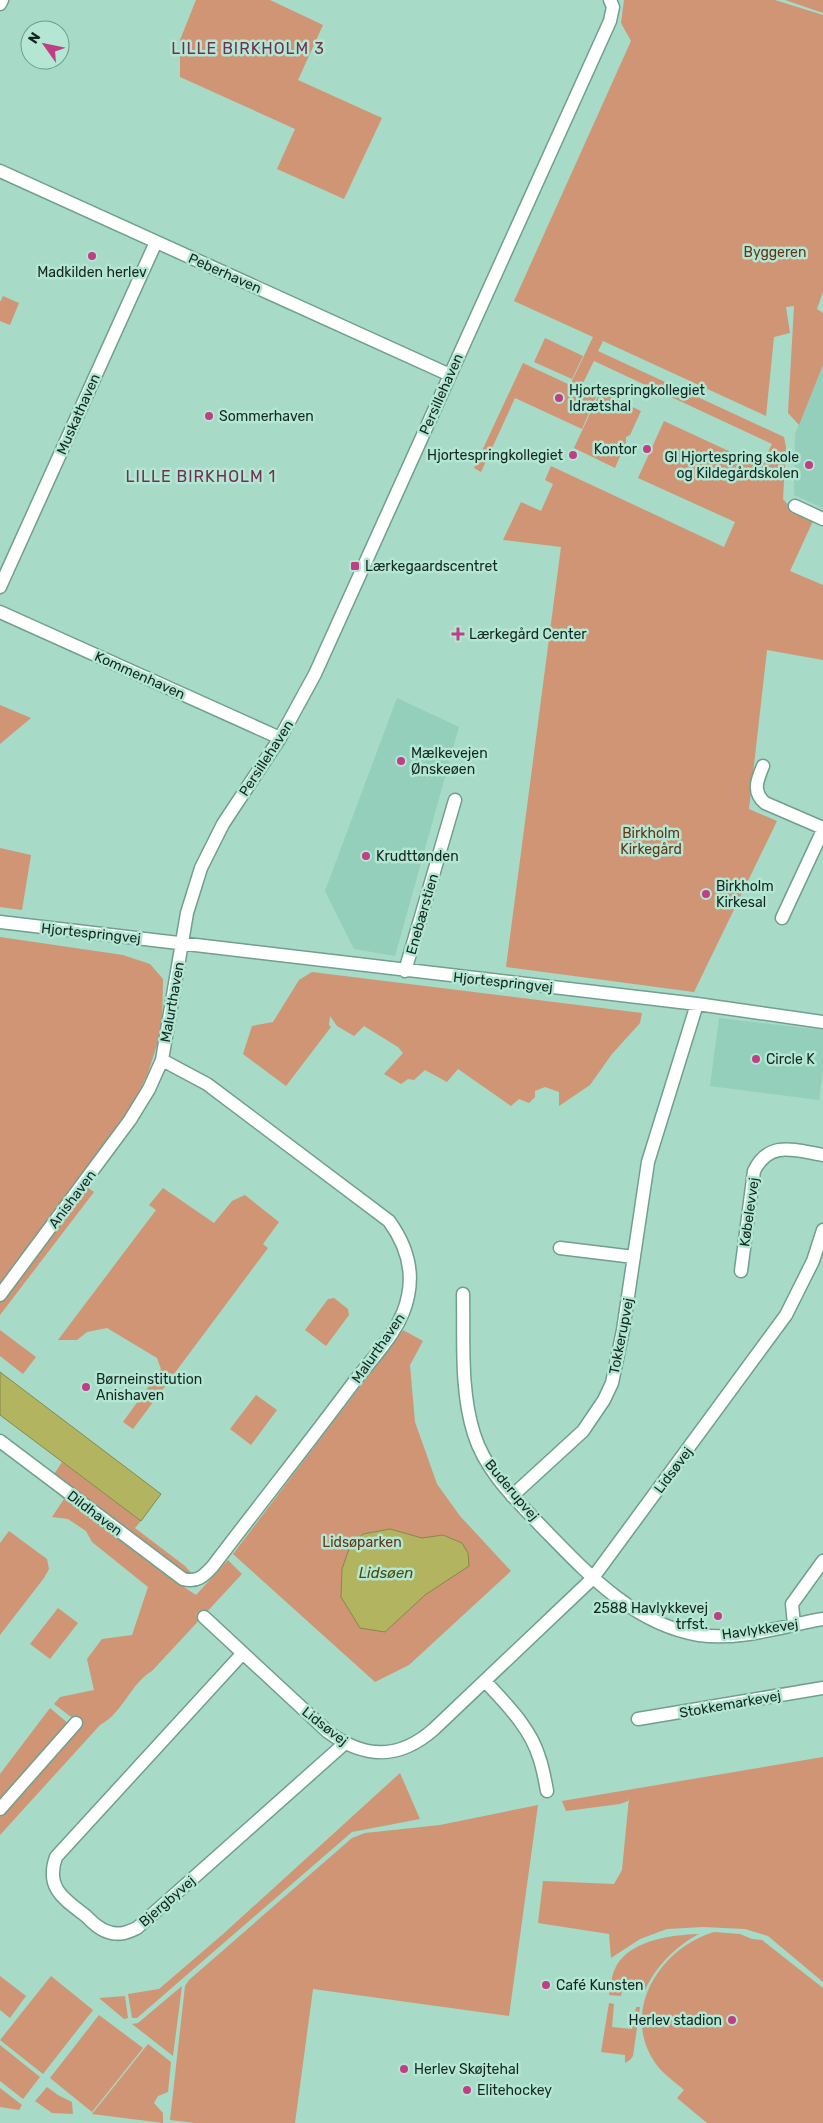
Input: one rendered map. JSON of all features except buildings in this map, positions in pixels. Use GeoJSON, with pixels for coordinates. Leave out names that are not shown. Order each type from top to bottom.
{"type":"FeatureCollection","features":[{"type":"Feature","properties":{"kind":"street"},"geometry":{"type":"LineString","coordinates":[[0,4],[2,0]]}},
{"type":"Feature","properties":{"kind":"street","name":"Persillehaven"},"geometry":{"type":"LineString","coordinates":[[182,943],[187,913],[201,868],[223,824],[280,738],[315,674],[610,21],[611,4]]}},
{"type":"Feature","properties":{"kind":"street","name":"Peberhaven"},"geometry":{"type":"LineString","coordinates":[[0,171],[450,375]]}},
{"type":"Feature","properties":{"kind":"street","name":"Muskathaven"},"geometry":{"type":"LineString","coordinates":[[0,587],[156,242]]}},
{"type":"Feature","properties":{"kind":"street"},"geometry":{"type":"LineString","coordinates":[[795,506],[823,519]]}},
{"type":"Feature","properties":{"kind":"street","name":"Kommenhaven"},"geometry":{"type":"LineString","coordinates":[[0,612],[280,738]]}},
{"type":"Feature","properties":{"kind":"street"},"geometry":{"type":"LineString","coordinates":[[763,766],[756,785],[760,799],[823,829],[782,918]]}},
{"type":"Feature","properties":{"kind":"street","name":"Enebærstien"},"geometry":{"type":"LineString","coordinates":[[405,971],[455,800]]}},
{"type":"Feature","properties":{"kind":"street","name":"Hjortespringvej"},"geometry":{"type":"LineString","coordinates":[[0,922],[697,1004],[823,1022]]}},
{"type":"Feature","properties":{"kind":"street","name":"Malurthaven"},"geometry":{"type":"LineString","coordinates":[[142,1100],[162,1060],[182,943]]}},
{"type":"Feature","properties":{"kind":"street","name":"Tokkerupvej"},"geometry":{"type":"LineString","coordinates":[[512,1496],[583,1431],[604,1400],[617,1365],[648,1162],[697,1004]]}},
{"type":"Feature","properties":{"kind":"street","name":"Malurthaven"},"geometry":{"type":"LineString","coordinates":[[162,1060],[207,1084],[389,1221],[405,1249],[410,1280],[408,1296],[396,1326],[208,1572],[192,1582]]}},
{"type":"Feature","properties":{"kind":"street","name":"Anishaven"},"geometry":{"type":"LineString","coordinates":[[0,1295],[130,1120],[142,1100]]}},
{"type":"Feature","properties":{"kind":"street","name":"Købelevvej"},"geometry":{"type":"LineString","coordinates":[[741,1271],[754,1172],[758,1162],[774,1150],[785,1149],[823,1155]]}},
{"type":"Feature","properties":{"kind":"street","name":"Lidsøvej"},"geometry":{"type":"LineString","coordinates":[[204,1617],[242,1654],[328,1732],[344,1744],[359,1750],[375,1753],[391,1752],[414,1744],[434,1729],[592,1579],[786,1315],[813,1261],[823,1230]]}},
{"type":"Feature","properties":{"kind":"street"},"geometry":{"type":"LineString","coordinates":[[560,1248],[634,1257]]}},
{"type":"Feature","properties":{"kind":"street","name":"Buderupvej"},"geometry":{"type":"LineString","coordinates":[[463,1294],[466,1394],[468,1415],[474,1436],[483,1455],[512,1496],[592,1579]]}},
{"type":"Feature","properties":{"kind":"street","name":"Dildhaven"},"geometry":{"type":"LineString","coordinates":[[0,1441],[183,1579],[192,1582]]}},
{"type":"Feature","properties":{"kind":"street"},"geometry":{"type":"LineString","coordinates":[[794,1624],[792,1604],[823,1561]]}},
{"type":"Feature","properties":{"kind":"street","name":"Havlykkevej"},"geometry":{"type":"LineString","coordinates":[[592,1579],[647,1617],[668,1627],[692,1633],[731,1636],[823,1619]]}},
{"type":"Feature","properties":{"kind":"street","name":"Bjergbyvej"},"geometry":{"type":"LineString","coordinates":[[242,1654],[56,1857],[52,1869],[53,1882],[59,1895],[99,1927],[110,1933],[122,1934],[137,1928],[344,1744]]}},
{"type":"Feature","properties":{"kind":"street"},"geometry":{"type":"LineString","coordinates":[[484,1681],[516,1716],[530,1737],[539,1755],[548,1791]]}},
{"type":"Feature","properties":{"kind":"street","name":"Stokkemarkevej"},"geometry":{"type":"LineString","coordinates":[[638,1719],[823,1688]]}},
{"type":"Feature","properties":{"kind":"street"},"geometry":{"type":"LineString","coordinates":[[0,1809],[76,1723]]}},
{"type":"Feature","properties":{"kind":"shaded area","name":"Gl Hjortespring skole og Kildegårdskolen"},"geometry":{"type":"Polygon","coordinates":[[[823,365],[823,508],[794,495],[795,434],[823,365]]]}},
{"type":"Feature","properties":{"kind":"shaded area"},"geometry":{"type":"Polygon","coordinates":[[[397,698],[459,727],[395,956],[354,949],[325,891],[397,698]]]}},
{"type":"Feature","properties":{"kind":"shaded area"},"geometry":{"type":"Polygon","coordinates":[[[719,1018],[823,1030],[823,1069],[819,1100],[710,1086],[719,1018]]]}},
{"type":"Feature","properties":{"kind":"green space"},"geometry":{"type":"Polygon","coordinates":[[[196,0],[270,0],[323,25],[298,80],[382,118],[344,199],[277,169],[295,129],[180,77],[180,40],[196,0]]]}},
{"type":"Feature","properties":{"kind":"green space"},"geometry":{"type":"Polygon","coordinates":[[[624,0],[775,0],[823,15],[823,292],[817,309],[823,313],[823,365],[799,425],[788,413],[794,306],[786,307],[790,333],[774,337],[766,416],[603,341],[598,351],[784,437],[786,447],[783,499],[796,514],[813,521],[790,571],[823,585],[823,660],[767,650],[749,809],[777,821],[694,992],[506,967],[561,547],[503,540],[521,502],[541,511],[553,484],[545,480],[551,466],[724,547],[735,522],[638,478],[664,421],[761,466],[772,444],[594,361],[580,389],[596,397],[582,429],[515,398],[481,472],[474,468],[523,363],[570,385],[593,337],[514,301],[631,41],[621,23],[624,0]]]}},
{"type":"Feature","properties":{"kind":"green space"},"geometry":{"type":"Polygon","coordinates":[[[785,0],[823,0],[823,13],[785,0]]]}},
{"type":"Feature","properties":{"kind":"green space"},"geometry":{"type":"Polygon","coordinates":[[[3,296],[19,303],[10,325],[0,321],[0,302],[3,296]]]}},
{"type":"Feature","properties":{"kind":"green space"},"geometry":{"type":"Polygon","coordinates":[[[545,338],[583,356],[572,379],[534,362],[545,338]]]}},
{"type":"Feature","properties":{"kind":"green space"},"geometry":{"type":"Polygon","coordinates":[[[600,392],[641,411],[630,435],[626,437],[626,442],[615,468],[574,448],[600,392]]]}},
{"type":"Feature","properties":{"kind":"green space"},"geometry":{"type":"Polygon","coordinates":[[[0,705],[31,718],[0,744],[0,705]]]}},
{"type":"Feature","properties":{"kind":"green space"},"geometry":{"type":"Polygon","coordinates":[[[0,848],[31,855],[22,910],[0,907],[0,848]]]}},
{"type":"Feature","properties":{"kind":"green space"},"geometry":{"type":"Polygon","coordinates":[[[0,937],[123,955],[150,964],[163,979],[162,1029],[148,1073],[126,1120],[78,1181],[94,1192],[0,1315],[0,937]]]}},
{"type":"Feature","properties":{"kind":"green space"},"geometry":{"type":"Polygon","coordinates":[[[312,972],[642,1013],[640,1023],[612,1054],[590,1085],[559,1106],[559,1092],[545,1087],[535,1091],[535,1097],[529,1103],[519,1099],[511,1106],[458,1069],[447,1082],[425,1070],[414,1080],[408,1079],[401,1084],[384,1074],[403,1053],[398,1047],[364,1026],[354,1036],[337,1026],[330,1016],[329,1025],[331,1027],[286,1086],[243,1054],[252,1026],[273,1022],[299,980],[312,972]]]}},
{"type":"Feature","properties":{"kind":"green space"},"geometry":{"type":"Polygon","coordinates":[[[163,1188],[214,1223],[232,1201],[245,1195],[279,1222],[263,1244],[268,1248],[133,1429],[123,1422],[161,1369],[157,1358],[107,1328],[87,1332],[77,1340],[58,1340],[156,1210],[149,1205],[163,1188]]]}},
{"type":"Feature","properties":{"kind":"green space"},"geometry":{"type":"Polygon","coordinates":[[[334,1298],[348,1309],[349,1315],[326,1346],[305,1330],[328,1299],[334,1298]]]}},
{"type":"Feature","properties":{"kind":"green space"},"geometry":{"type":"Polygon","coordinates":[[[0,1330],[36,1357],[23,1374],[0,1356],[0,1330]]]}},
{"type":"Feature","properties":{"kind":"green space","name":"Lidsøparken"},"geometry":{"type":"Polygon","coordinates":[[[403,1330],[423,1341],[410,1365],[415,1422],[437,1484],[460,1516],[511,1571],[409,1665],[375,1682],[233,1554],[403,1330]]]}},
{"type":"Feature","properties":{"kind":"green space"},"geometry":{"type":"Polygon","coordinates":[[[256,1395],[277,1410],[251,1445],[230,1429],[256,1395]]]}},
{"type":"Feature","properties":{"kind":"green space"},"geometry":{"type":"Polygon","coordinates":[[[62,1462],[141,1521],[135,1528],[185,1566],[194,1576],[184,1587],[196,1595],[228,1560],[242,1574],[152,1671],[138,1683],[115,1713],[100,1725],[0,1835],[0,1813],[79,1723],[54,1704],[60,1697],[94,1690],[87,1659],[102,1639],[132,1635],[148,1587],[92,1542],[86,1531],[68,1519],[52,1517],[64,1499],[47,1485],[62,1462]]]}},
{"type":"Feature","properties":{"kind":"green space"},"geometry":{"type":"Polygon","coordinates":[[[9,1531],[47,1559],[49,1569],[0,1635],[0,1543],[9,1531]]]}},
{"type":"Feature","properties":{"kind":"green space"},"geometry":{"type":"Polygon","coordinates":[[[58,1608],[78,1623],[50,1659],[30,1644],[58,1608]]]}},
{"type":"Feature","properties":{"kind":"green space"},"geometry":{"type":"Polygon","coordinates":[[[50,1708],[69,1724],[0,1800],[0,1774],[50,1708]]]}},
{"type":"Feature","properties":{"kind":"green space"},"geometry":{"type":"Polygon","coordinates":[[[823,1757],[823,1982],[768,1936],[745,1929],[703,1927],[667,1929],[640,1939],[611,1958],[609,1934],[538,1923],[543,1881],[614,1884],[622,1870],[629,1798],[628,1801],[620,1804],[566,1811],[562,1801],[823,1757]]]}},
{"type":"Feature","properties":{"kind":"green space"},"geometry":{"type":"Polygon","coordinates":[[[400,1773],[420,1819],[352,1832],[137,2018],[132,2018],[128,1994],[159,1989],[222,1935],[400,1773]]]}},
{"type":"Feature","properties":{"kind":"green space"},"geometry":{"type":"Polygon","coordinates":[[[538,1805],[509,2016],[313,1989],[295,2123],[195,2123],[170,2120],[185,1986],[189,1980],[352,1838],[365,1833],[440,1825],[538,1805]]]}},
{"type":"Feature","properties":{"kind":"green space","name":"Herlev stadion"},"geometry":{"type":"Polygon","coordinates":[[[714,1932],[740,1934],[752,1939],[762,1940],[823,1988],[823,2123],[707,2123],[677,2098],[684,2090],[656,2064],[646,2044],[642,2024],[644,2004],[651,1985],[662,1967],[677,1952],[694,1940],[714,1932]]]}},
{"type":"Feature","properties":{"kind":"green space"},"geometry":{"type":"Polygon","coordinates":[[[699,1934],[682,1944],[661,1965],[645,1990],[623,1987],[621,1996],[609,1995],[614,1971],[628,1952],[650,1941],[699,1934]]]}},
{"type":"Feature","properties":{"kind":"green space"},"geometry":{"type":"Polygon","coordinates":[[[0,1976],[26,1996],[10,2018],[0,2010],[0,1976]]]}},
{"type":"Feature","properties":{"kind":"green space"},"geometry":{"type":"Polygon","coordinates":[[[51,1976],[93,2010],[43,2074],[0,2040],[51,1976]]]}},
{"type":"Feature","properties":{"kind":"green space"},"geometry":{"type":"Polygon","coordinates":[[[182,1986],[173,2056],[132,2024],[138,2023],[182,1986]]]}},
{"type":"Feature","properties":{"kind":"green space"},"geometry":{"type":"Polygon","coordinates":[[[125,1996],[128,2018],[124,2019],[99,1998],[125,1996]]]}},
{"type":"Feature","properties":{"kind":"green space"},"geometry":{"type":"Polygon","coordinates":[[[609,2003],[614,2004],[612,2027],[632,2029],[636,2007],[640,2007],[633,2056],[625,2063],[625,2055],[601,2052],[609,2003]]]}},
{"type":"Feature","properties":{"kind":"green space"},"geometry":{"type":"Polygon","coordinates":[[[99,2015],[143,2048],[92,2112],[50,2078],[99,2015]]]}},
{"type":"Feature","properties":{"kind":"green space"},"geometry":{"type":"Polygon","coordinates":[[[148,2044],[171,2062],[168,2092],[158,2096],[154,2103],[163,2113],[163,2123],[92,2114],[148,2044]]]}},
{"type":"Feature","properties":{"kind":"green space"},"geometry":{"type":"Polygon","coordinates":[[[0,2045],[40,2077],[23,2099],[0,2081],[0,2045]]]}},
{"type":"Feature","properties":{"kind":"green space"},"geometry":{"type":"Polygon","coordinates":[[[47,2087],[72,2102],[73,2114],[52,2113],[35,2101],[47,2087]]]}},
{"type":"Feature","properties":{"kind":"green space"},"geometry":{"type":"Polygon","coordinates":[[[0,2088],[22,2105],[19,2110],[0,2107],[0,2088]]]}},
{"type":"Feature","properties":{"kind":"water"},"geometry":{"type":"Polygon","coordinates":[[[0,1372],[161,1494],[141,1521],[0,1415],[0,1372]]]}},
{"type":"Feature","properties":{"kind":"water","name":"Lidsøen"},"geometry":{"type":"Polygon","coordinates":[[[390,1529],[422,1538],[443,1535],[462,1543],[468,1553],[469,1566],[425,1595],[385,1632],[360,1628],[341,1597],[342,1569],[349,1549],[363,1534],[390,1529]]]}},
{"type":"Feature","properties":{"kind":"place","name":"Madkilden herlev"},"geometry":{"type":"Point","coordinates":[92,256]}},
{"type":"Feature","properties":{"kind":"place","name":"Hjortespringkollegiet Idrætshal"},"geometry":{"type":"Point","coordinates":[559,398]}},
{"type":"Feature","properties":{"kind":"place","name":"Sommerhaven"},"geometry":{"type":"Point","coordinates":[209,416]}},
{"type":"Feature","properties":{"kind":"place","name":"Kontor"},"geometry":{"type":"Point","coordinates":[647,449]}},
{"type":"Feature","properties":{"kind":"place","name":"Hjortespringkollegiet"},"geometry":{"type":"Point","coordinates":[573,455]}},
{"type":"Feature","properties":{"kind":"place","name":"Gl Hjortespring skole og Kildegårdskolen"},"geometry":{"type":"Point","coordinates":[809,465]}},
{"type":"Feature","properties":{"kind":"place","name":"Lærkegaardscentret"},"geometry":{"type":"Point","coordinates":[355,566]}},
{"type":"Feature","properties":{"kind":"place","name":"Lærkegård Center"},"geometry":{"type":"Point","coordinates":[458,634]}},
{"type":"Feature","properties":{"kind":"place","name":"Mælkevejen Ønskeøen"},"geometry":{"type":"Point","coordinates":[401,761]}},
{"type":"Feature","properties":{"kind":"place","name":"Krudttønden"},"geometry":{"type":"Point","coordinates":[366,856]}},
{"type":"Feature","properties":{"kind":"place","name":"Birkholm Kirkesal"},"geometry":{"type":"Point","coordinates":[706,894]}},
{"type":"Feature","properties":{"kind":"place","name":"Circle K"},"geometry":{"type":"Point","coordinates":[756,1059]}},
{"type":"Feature","properties":{"kind":"place","name":"Børneinstitution Anishaven"},"geometry":{"type":"Point","coordinates":[86,1387]}},
{"type":"Feature","properties":{"kind":"place","name":"2588 Havlykkevej trfst."},"geometry":{"type":"Point","coordinates":[718,1616]}},
{"type":"Feature","properties":{"kind":"place","name":"Café Kunsten"},"geometry":{"type":"Point","coordinates":[546,1985]}},
{"type":"Feature","properties":{"kind":"place","name":"Herlev stadion"},"geometry":{"type":"Point","coordinates":[732,2020]}},
{"type":"Feature","properties":{"kind":"place","name":"Herlev Skøjtehal"},"geometry":{"type":"Point","coordinates":[404,2069]}},
{"type":"Feature","properties":{"kind":"place","name":"Elitehockey"},"geometry":{"type":"Point","coordinates":[467,2090]}},
{"type":"Feature","properties":{"kind":"district","name":"LILLE BIRKHOLM 3"},"geometry":{"type":"Point","coordinates":[248,48]}},
{"type":"Feature","properties":{"kind":"district","name":"LILLE BIRKHOLM 1"},"geometry":{"type":"Point","coordinates":[201,476]}},
{"type":"Feature","properties":{"kind":"park label","name":"Byggeren"},"geometry":{"type":"Point","coordinates":[775,252]}},
{"type":"Feature","properties":{"kind":"park label","name":"Birkholm Kirkegård"},"geometry":{"type":"Point","coordinates":[651,842]}}]}
